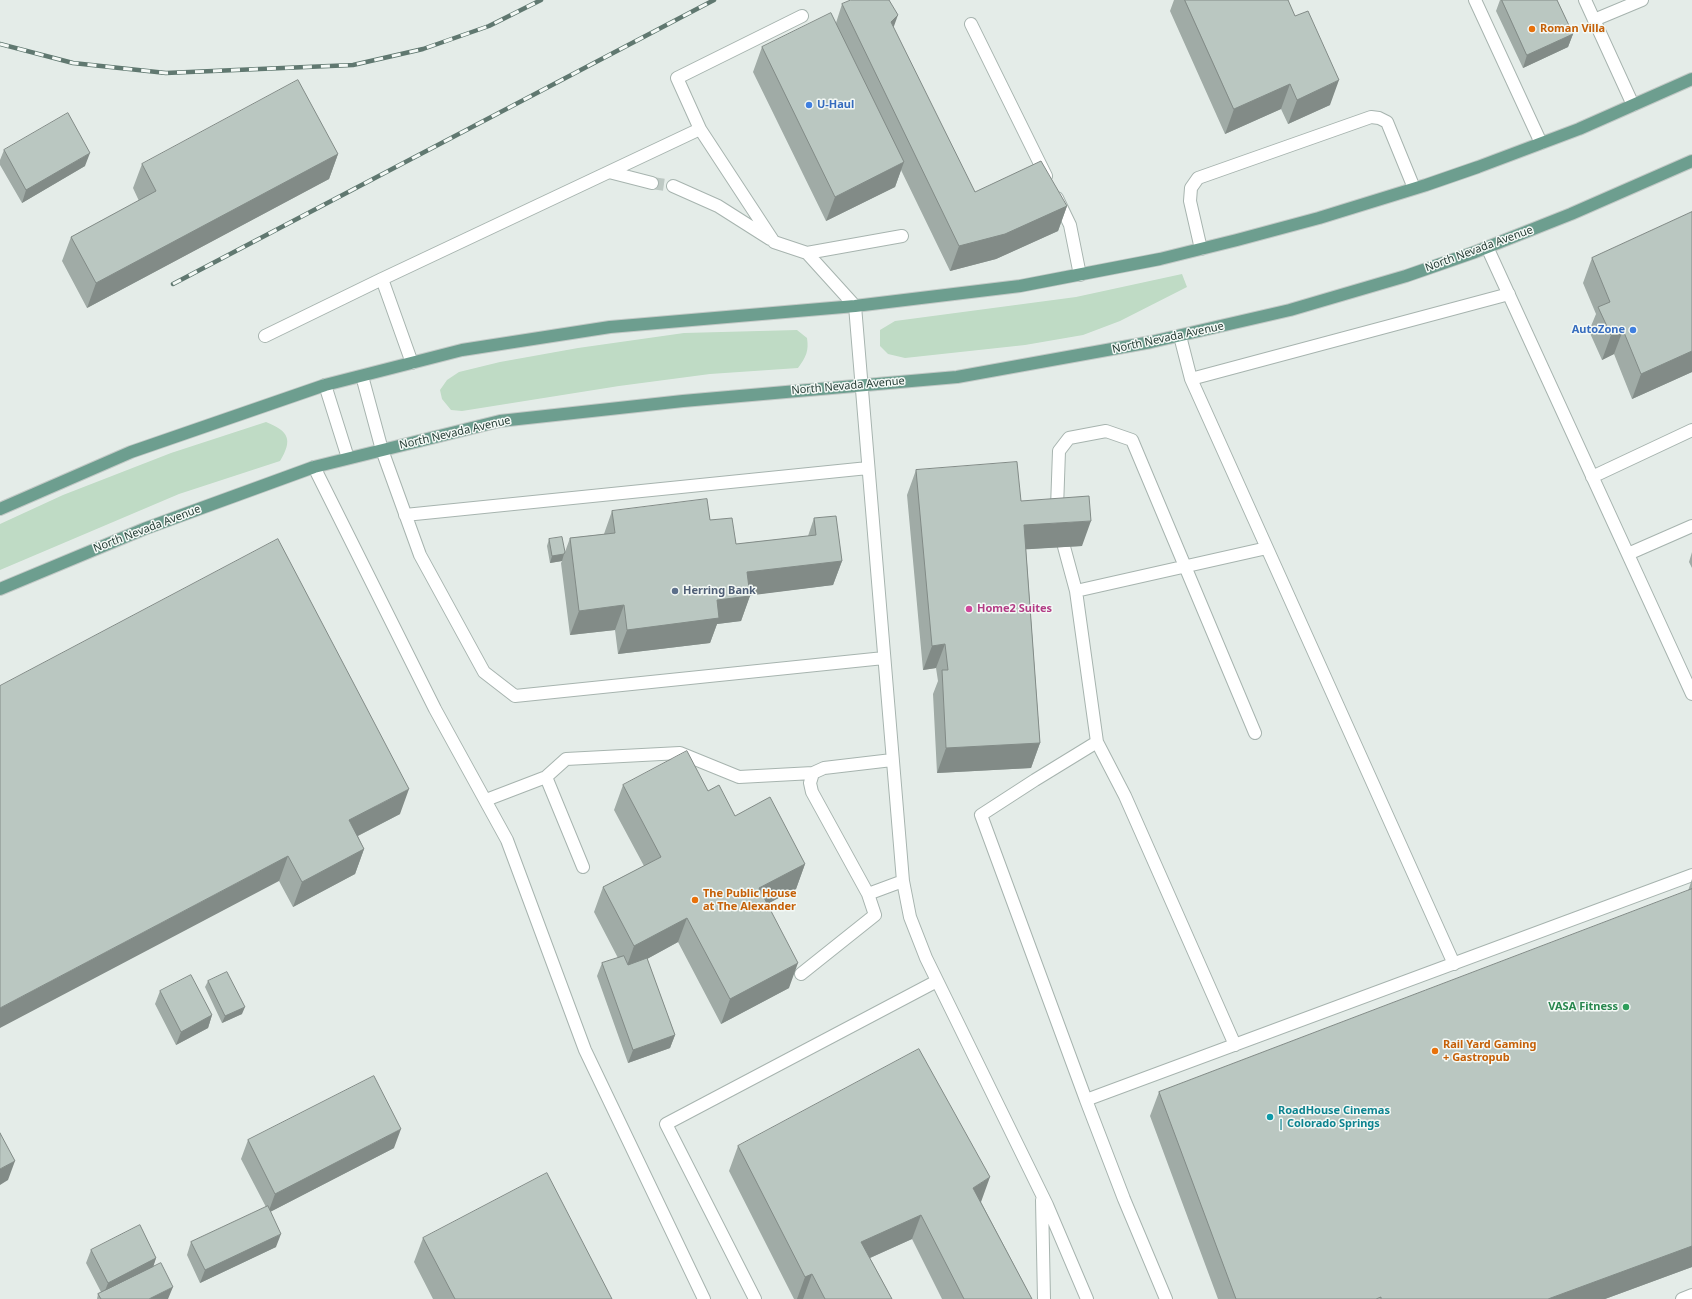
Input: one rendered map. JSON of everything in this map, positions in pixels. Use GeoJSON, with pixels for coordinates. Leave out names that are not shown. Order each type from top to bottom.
{"type":"FeatureCollection","features":[{"type":"Feature","properties":{"kind":"main road"},"geometry":{"type":"LineString","coordinates":[[0,509],[131,452],[325,385],[462,350],[610,327],[855,306],[1020,286],[1160,259],[1319,218],[1414,188],[1541,143],[1633,105],[1692,78]]}},
{"type":"Feature","properties":{"kind":"main road","name":"North Nevada Avenue"},"geometry":{"type":"LineString","coordinates":[[0,589],[144,529],[314,467],[500,421],[690,400],[957,377],[1080,356],[1180,336],[1276,313],[1348,294],[1406,276],[1487,247],[1571,214],[1692,161]]}},
{"type":"Feature","properties":{"kind":"street"},"geometry":{"type":"LineString","coordinates":[[1475,0],[1541,143]]}},
{"type":"Feature","properties":{"kind":"street"},"geometry":{"type":"LineString","coordinates":[[1585,0],[1633,105]]}},
{"type":"Feature","properties":{"kind":"street"},"geometry":{"type":"LineString","coordinates":[[1594,20],[1642,0]]}},
{"type":"Feature","properties":{"kind":"street"},"geometry":{"type":"LineString","coordinates":[[774,242],[700,129],[677,78],[802,16]]}},
{"type":"Feature","properties":{"kind":"street"},"geometry":{"type":"LineString","coordinates":[[971,24],[1070,225],[1080,275]]}},
{"type":"Feature","properties":{"kind":"street"},"geometry":{"type":"LineString","coordinates":[[1201,248],[1190,201],[1191,188],[1198,178],[1371,117],[1379,118],[1387,122],[1414,188]]}},
{"type":"Feature","properties":{"kind":"street"},"geometry":{"type":"LineString","coordinates":[[265,336],[700,129]]}},
{"type":"Feature","properties":{"kind":"street"},"geometry":{"type":"LineString","coordinates":[[609,172],[652,183]]}},
{"type":"Feature","properties":{"kind":"street"},"geometry":{"type":"LineString","coordinates":[[673,186],[718,206],[774,242],[807,253],[902,236]]}},
{"type":"Feature","properties":{"kind":"street"},"geometry":{"type":"LineString","coordinates":[[1487,247],[1692,694]]}},
{"type":"Feature","properties":{"kind":"street"},"geometry":{"type":"LineString","coordinates":[[807,253],[855,306],[892,760],[903,881],[910,917],[926,958],[1042,1195],[1087,1299]]}},
{"type":"Feature","properties":{"kind":"street"},"geometry":{"type":"LineString","coordinates":[[382,279],[412,363]]}},
{"type":"Feature","properties":{"kind":"street"},"geometry":{"type":"LineString","coordinates":[[1191,379],[1509,294]]}},
{"type":"Feature","properties":{"kind":"street"},"geometry":{"type":"LineString","coordinates":[[1180,336],[1191,379],[1454,964]]}},
{"type":"Feature","properties":{"kind":"street"},"geometry":{"type":"LineString","coordinates":[[362,376],[382,450],[420,555],[484,672],[515,696],[884,658]]}},
{"type":"Feature","properties":{"kind":"street"},"geometry":{"type":"LineString","coordinates":[[325,385],[348,458]]}},
{"type":"Feature","properties":{"kind":"street"},"geometry":{"type":"LineString","coordinates":[[1592,477],[1692,430]]}},
{"type":"Feature","properties":{"kind":"street"},"geometry":{"type":"LineString","coordinates":[[1057,508],[1059,451],[1070,438],[1106,431],[1132,440],[1186,566],[1254,732]]}},
{"type":"Feature","properties":{"kind":"street"},"geometry":{"type":"LineString","coordinates":[[314,467],[436,709],[507,840],[585,1050],[704,1299]]}},
{"type":"Feature","properties":{"kind":"street"},"geometry":{"type":"LineString","coordinates":[[405,514],[868,468]]}},
{"type":"Feature","properties":{"kind":"street"},"geometry":{"type":"LineString","coordinates":[[1628,554],[1692,526]]}},
{"type":"Feature","properties":{"kind":"street"},"geometry":{"type":"LineString","coordinates":[[1060,531],[1076,591],[1097,742],[1125,796],[1235,1045]]}},
{"type":"Feature","properties":{"kind":"street"},"geometry":{"type":"LineString","coordinates":[[1076,591],[1267,548]]}},
{"type":"Feature","properties":{"kind":"street"},"geometry":{"type":"LineString","coordinates":[[1097,742],[981,815],[1086,1100],[1124,1199],[1166,1299]]}},
{"type":"Feature","properties":{"kind":"street"},"geometry":{"type":"LineString","coordinates":[[486,800],[546,777],[566,759],[680,753],[739,777],[814,773],[824,768],[892,760]]}},
{"type":"Feature","properties":{"kind":"street"},"geometry":{"type":"LineString","coordinates":[[801,974],[875,915],[868,894],[812,792],[810,783],[814,773]]}},
{"type":"Feature","properties":{"kind":"street"},"geometry":{"type":"LineString","coordinates":[[546,777],[583,866]]}},
{"type":"Feature","properties":{"kind":"street"},"geometry":{"type":"LineString","coordinates":[[1086,1100],[1692,875]]}},
{"type":"Feature","properties":{"kind":"street"},"geometry":{"type":"LineString","coordinates":[[868,894],[903,881]]}},
{"type":"Feature","properties":{"kind":"street"},"geometry":{"type":"LineString","coordinates":[[755,1299],[666,1124],[937,980]]}},
{"type":"Feature","properties":{"kind":"street"},"geometry":{"type":"LineString","coordinates":[[1042,1195],[1044,1299]]}},
{"type":"Feature","properties":{"kind":"street"},"geometry":{"type":"LineString","coordinates":[[1682,1299],[1692,1295]]}},
{"type":"Feature","properties":{"kind":"green space"},"geometry":{"type":"Polygon","coordinates":[[[1182,274],[1187,287],[1120,321],[1083,335],[1025,345],[905,358],[888,354],[880,346],[880,330],[895,321],[1076,297],[1182,274]]]}},
{"type":"Feature","properties":{"kind":"green space"},"geometry":{"type":"Polygon","coordinates":[[[797,330],[807,338],[808,343],[806,354],[798,368],[710,374],[619,386],[462,411],[451,410],[442,399],[440,390],[447,380],[459,372],[500,362],[578,348],[684,333],[797,330]]]}},
{"type":"Feature","properties":{"kind":"green space"},"geometry":{"type":"Polygon","coordinates":[[[266,422],[280,429],[286,437],[287,447],[280,461],[179,494],[0,570],[0,524],[63,495],[171,453],[266,422]]]}},
{"type":"Feature","properties":{"kind":"building"},"geometry":{"type":"Polygon","coordinates":[[[851,0],[889,0],[898,15],[891,22],[975,192],[1041,161],[1067,206],[1005,234],[959,246],[842,4],[851,0]]]}},
{"type":"Feature","properties":{"kind":"building"},"geometry":{"type":"Polygon","coordinates":[[[1185,0],[1288,0],[1295,16],[1308,11],[1339,80],[1297,100],[1290,84],[1234,109],[1185,0]]]}},
{"type":"Feature","properties":{"kind":"building","name":"Roman Villa"},"geometry":{"type":"Polygon","coordinates":[[[1502,0],[1557,0],[1573,34],[1527,55],[1502,0]]]}},
{"type":"Feature","properties":{"kind":"building"},"geometry":{"type":"Polygon","coordinates":[[[831,13],[904,162],[835,197],[762,47],[831,13]]]}},
{"type":"Feature","properties":{"kind":"building"},"geometry":{"type":"Polygon","coordinates":[[[298,80],[338,154],[96,283],[71,237],[156,191],[142,164],[298,80]]]}},
{"type":"Feature","properties":{"kind":"building"},"geometry":{"type":"Polygon","coordinates":[[[68,113],[90,153],[26,190],[4,150],[68,113]]]}},
{"type":"Feature","properties":{"kind":"building"},"geometry":{"type":"Polygon","coordinates":[[[1692,212],[1692,351],[1641,374],[1623,330],[1611,335],[1598,307],[1610,302],[1592,258],[1692,212]]]}},
{"type":"Feature","properties":{"kind":"building","name":"Home2 Suites"},"geometry":{"type":"Polygon","coordinates":[[[1017,462],[1021,501],[1089,496],[1091,521],[1024,525],[1040,743],[946,748],[942,670],[948,670],[945,644],[932,646],[916,470],[1017,462]]]}},
{"type":"Feature","properties":{"kind":"building","name":"Herring Bank"},"geometry":{"type":"Polygon","coordinates":[[[707,499],[710,520],[732,518],[736,544],[816,535],[814,518],[836,516],[842,561],[747,572],[750,596],[717,600],[719,618],[627,630],[624,605],[579,611],[570,538],[615,533],[612,511],[707,499]]]}},
{"type":"Feature","properties":{"kind":"building"},"geometry":{"type":"Polygon","coordinates":[[[562,537],[565,552],[564,554],[552,556],[549,539],[562,537]]]}},
{"type":"Feature","properties":{"kind":"building"},"geometry":{"type":"Polygon","coordinates":[[[278,539],[409,789],[349,820],[364,849],[302,882],[288,856],[0,1008],[0,686],[278,539]]]}},
{"type":"Feature","properties":{"kind":"building","name":"The Public House at The Alexander"},"geometry":{"type":"Polygon","coordinates":[[[687,751],[708,791],[719,785],[735,816],[770,797],[805,864],[759,888],[798,963],[730,999],[687,918],[634,946],[603,887],[661,857],[623,785],[687,751]]]}},
{"type":"Feature","properties":{"kind":"building"},"geometry":{"type":"Polygon","coordinates":[[[1692,889],[1692,1246],[1548,1299],[1381,1299],[1381,1297],[1376,1299],[1236,1299],[1159,1092],[1692,889]]]}},
{"type":"Feature","properties":{"kind":"building"},"geometry":{"type":"Polygon","coordinates":[[[624,956],[628,965],[647,958],[675,1035],[633,1050],[602,963],[624,956]]]}},
{"type":"Feature","properties":{"kind":"building"},"geometry":{"type":"Polygon","coordinates":[[[227,972],[245,1007],[225,1016],[208,981],[227,972]]]}},
{"type":"Feature","properties":{"kind":"building"},"geometry":{"type":"Polygon","coordinates":[[[191,975],[212,1015],[181,1032],[160,991],[191,975]]]}},
{"type":"Feature","properties":{"kind":"building"},"geometry":{"type":"Polygon","coordinates":[[[919,1049],[990,1177],[973,1188],[1032,1299],[964,1299],[921,1215],[861,1242],[892,1299],[825,1299],[812,1274],[805,1277],[738,1146],[919,1049]]]}},
{"type":"Feature","properties":{"kind":"building"},"geometry":{"type":"Polygon","coordinates":[[[374,1076],[401,1129],[275,1194],[248,1140],[374,1076]]]}},
{"type":"Feature","properties":{"kind":"building"},"geometry":{"type":"Polygon","coordinates":[[[0,1133],[15,1161],[0,1169],[0,1133]]]}},
{"type":"Feature","properties":{"kind":"building"},"geometry":{"type":"Polygon","coordinates":[[[547,1173],[612,1299],[455,1299],[423,1238],[547,1173]]]}},
{"type":"Feature","properties":{"kind":"building"},"geometry":{"type":"Polygon","coordinates":[[[268,1206],[281,1234],[205,1270],[191,1242],[268,1206]]]}},
{"type":"Feature","properties":{"kind":"building"},"geometry":{"type":"Polygon","coordinates":[[[140,1225],[156,1258],[108,1283],[91,1250],[140,1225]]]}},
{"type":"Feature","properties":{"kind":"building"},"geometry":{"type":"Polygon","coordinates":[[[161,1263],[173,1287],[149,1299],[101,1299],[98,1294],[161,1263]]]}},
{"type":"Feature","properties":{"kind":"tunnel"},"geometry":{"type":"LineString","coordinates":[[652,183],[673,186]]}},
{"type":"Feature","properties":{"kind":"railway"},"geometry":{"type":"LineString","coordinates":[[0,44],[73,63],[166,73],[353,65],[423,49],[489,26],[541,0]]}},
{"type":"Feature","properties":{"kind":"railway"},"geometry":{"type":"LineString","coordinates":[[173,284],[714,0]]}},
{"type":"Feature","properties":{"kind":"place","name":"Roman Villa"},"geometry":{"type":"Point","coordinates":[1532,29]}},
{"type":"Feature","properties":{"kind":"place","name":"U-Haul"},"geometry":{"type":"Point","coordinates":[809,105]}},
{"type":"Feature","properties":{"kind":"place","name":"AutoZone"},"geometry":{"type":"Point","coordinates":[1633,330]}},
{"type":"Feature","properties":{"kind":"place","name":"Herring Bank"},"geometry":{"type":"Point","coordinates":[675,591]}},
{"type":"Feature","properties":{"kind":"place","name":"Home2 Suites"},"geometry":{"type":"Point","coordinates":[969,609]}},
{"type":"Feature","properties":{"kind":"place","name":"The Public House at The Alexander"},"geometry":{"type":"Point","coordinates":[695,900]}},
{"type":"Feature","properties":{"kind":"place","name":"VASA Fitness"},"geometry":{"type":"Point","coordinates":[1626,1007]}},
{"type":"Feature","properties":{"kind":"place","name":"Rail Yard Gaming + Gastropub"},"geometry":{"type":"Point","coordinates":[1435,1051]}},
{"type":"Feature","properties":{"kind":"place","name":"RoadHouse Cinemas | Colorado Springs"},"geometry":{"type":"Point","coordinates":[1270,1117]}}]}
